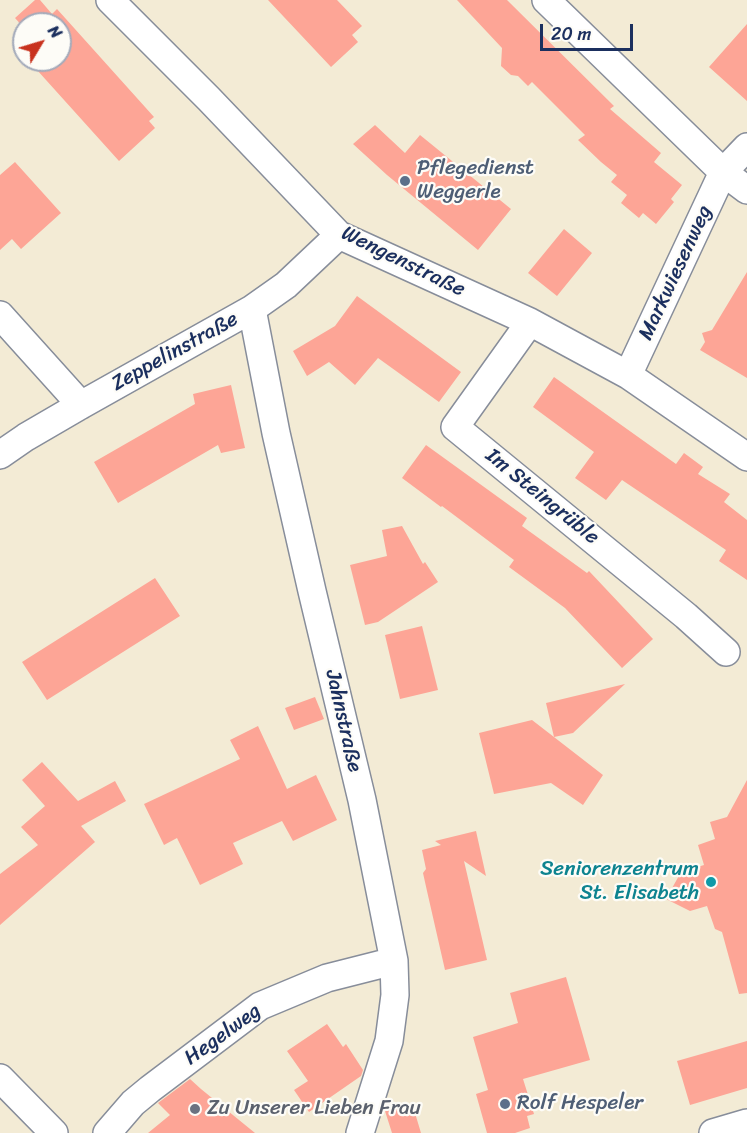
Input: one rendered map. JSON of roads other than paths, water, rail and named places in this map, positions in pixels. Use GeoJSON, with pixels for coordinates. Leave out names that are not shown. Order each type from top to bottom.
{"type":"FeatureCollection","features":[{"type":"Feature","properties":{"kind":"street","name":"Wengenstraße"},"geometry":{"type":"LineString","coordinates":[[110,0],[209,99],[339,235],[530,322],[628,375],[747,457]]}},
{"type":"Feature","properties":{"kind":"street"},"geometry":{"type":"LineString","coordinates":[[546,0],[723,172],[747,190]]}},
{"type":"Feature","properties":{"kind":"street","name":"Markwiesenweg"},"geometry":{"type":"LineString","coordinates":[[628,375],[723,172],[747,147]]}},
{"type":"Feature","properties":{"kind":"street","name":"Zeppelinstraße"},"geometry":{"type":"LineString","coordinates":[[0,455],[81,405],[252,309],[286,285],[339,235]]}},
{"type":"Feature","properties":{"kind":"street","name":"Jahnstraße"},"geometry":{"type":"LineString","coordinates":[[252,309],[276,433],[362,800],[394,961],[395,995],[390,1041],[360,1133]]}},
{"type":"Feature","properties":{"kind":"street"},"geometry":{"type":"LineString","coordinates":[[0,315],[81,405]]}},
{"type":"Feature","properties":{"kind":"street","name":"Im Steingrüble"},"geometry":{"type":"LineString","coordinates":[[530,322],[455,427],[686,616],[726,652]]}},
{"type":"Feature","properties":{"kind":"street","name":"Hegelweg"},"geometry":{"type":"LineString","coordinates":[[107,1133],[133,1103],[260,1006],[327,978],[394,961]]}},
{"type":"Feature","properties":{"kind":"street"},"geometry":{"type":"LineString","coordinates":[[0,1078],[54,1133]]}},
{"type":"Feature","properties":{"kind":"street"},"geometry":{"type":"LineString","coordinates":[[713,1133],[747,1123]]}},
{"type":"Feature","properties":{"kind":"place","name":"Pflegedienst Weggerle"},"geometry":{"type":"Point","coordinates":[405,181]}},
{"type":"Feature","properties":{"kind":"place","name":"Seniorenzentrum St. Elisabeth"},"geometry":{"type":"Point","coordinates":[711,882]}},
{"type":"Feature","properties":{"kind":"place","name":"Rolf Hespeler"},"geometry":{"type":"Point","coordinates":[505,1104]}},
{"type":"Feature","properties":{"kind":"place","name":"Zu Unserer Lieben Frau"},"geometry":{"type":"Point","coordinates":[195,1109]}}]}
